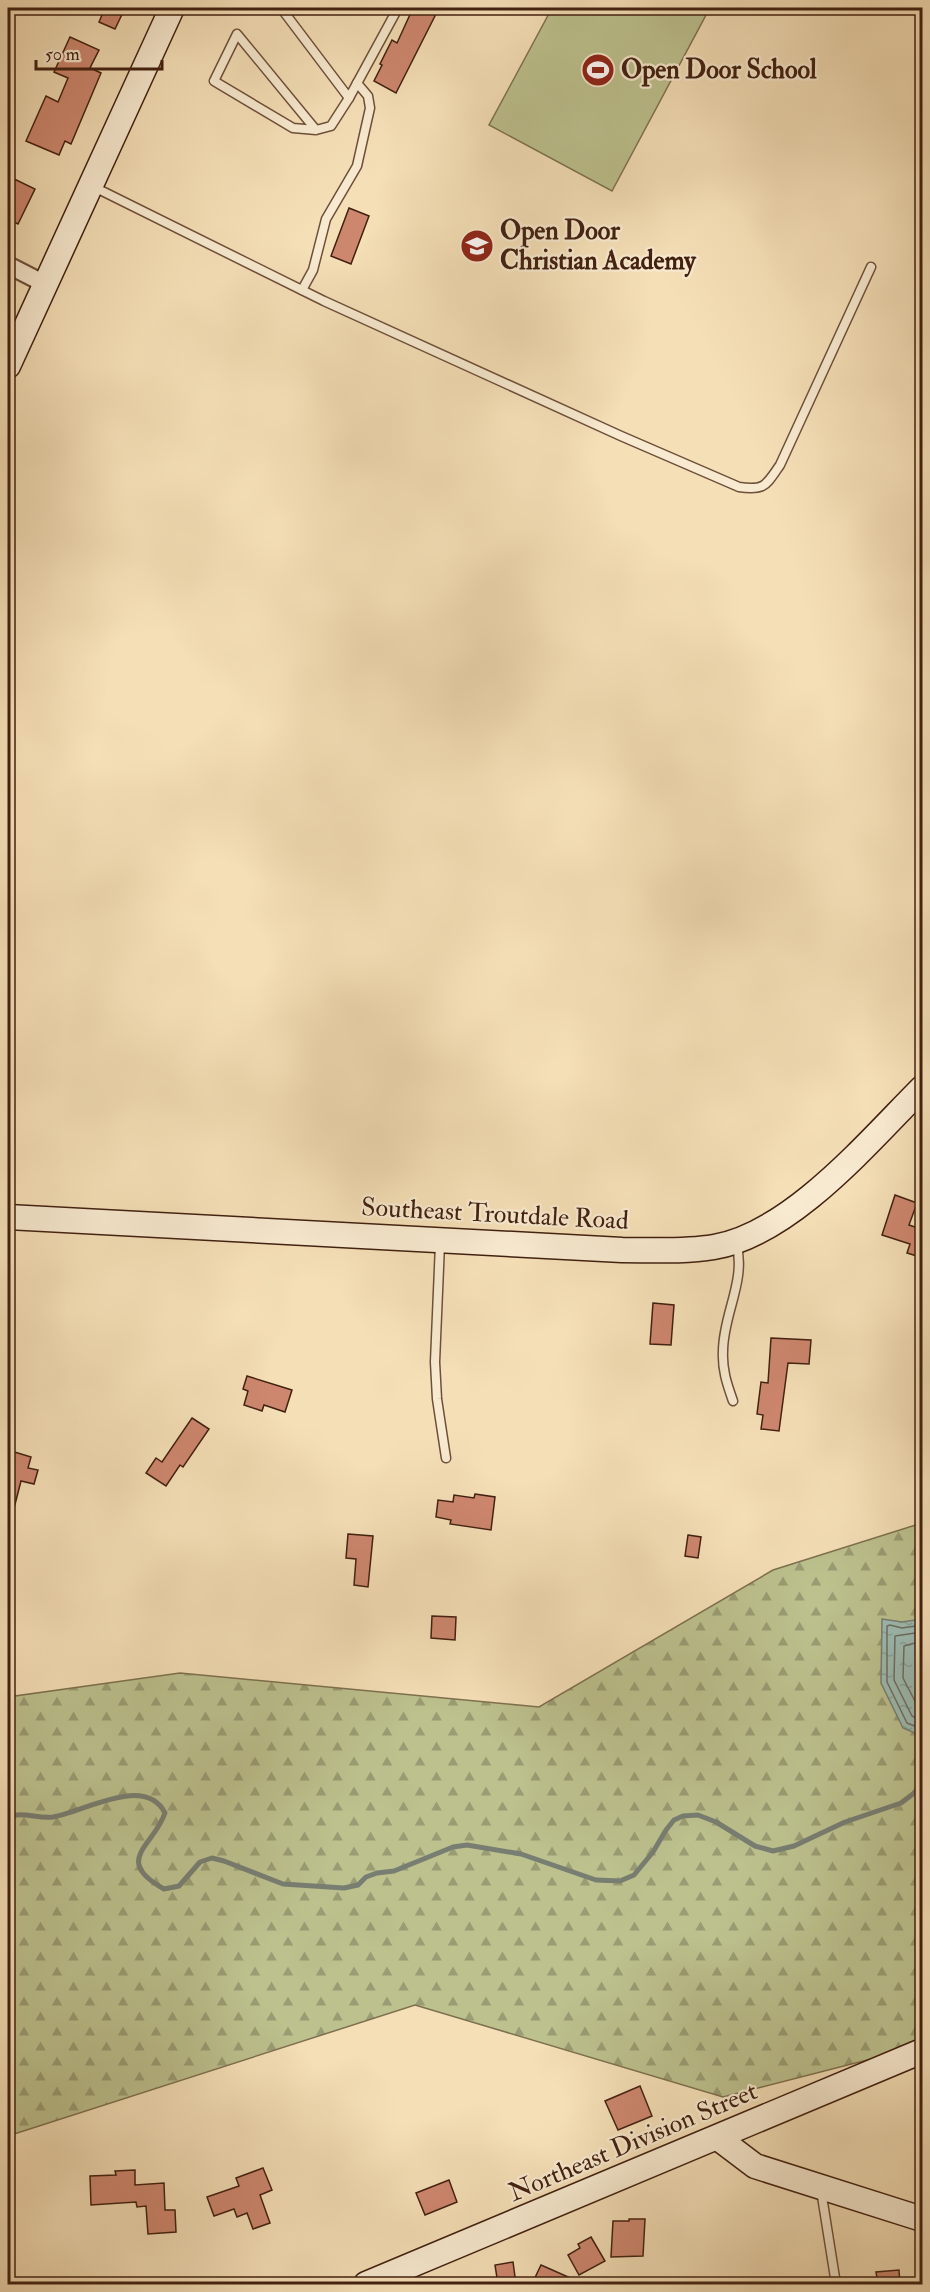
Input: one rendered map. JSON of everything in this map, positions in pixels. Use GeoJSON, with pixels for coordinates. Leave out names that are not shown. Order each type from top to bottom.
{"type":"FeatureCollection","features":[{"type":"Feature","properties":{"kind":"street"},"geometry":{"type":"LineString","coordinates":[[8,366],[172,8]]}},
{"type":"Feature","properties":{"kind":"street"},"geometry":{"type":"LineString","coordinates":[[8,265],[45,284]]}},
{"type":"Feature","properties":{"kind":"street","name":"Southeast Troutdale Road"},"geometry":{"type":"LineString","coordinates":[[8,1216],[622,1250],[687,1250],[715,1247],[736,1241],[771,1225],[811,1196],[922,1088]]}},
{"type":"Feature","properties":{"kind":"street","name":"Northeast Division Street"},"geometry":{"type":"LineString","coordinates":[[366,2284],[922,2051]]}},
{"type":"Feature","properties":{"kind":"street"},"geometry":{"type":"LineString","coordinates":[[718,2138],[755,2166],[922,2220]]}},
{"type":"Feature","properties":{"kind":"lane"},"geometry":{"type":"LineString","coordinates":[[281,8],[349,98]]}},
{"type":"Feature","properties":{"kind":"lane"},"geometry":{"type":"LineString","coordinates":[[316,130],[237,34],[214,81],[293,128],[316,130],[331,126],[349,98],[398,8]]}},
{"type":"Feature","properties":{"kind":"lane"},"geometry":{"type":"LineString","coordinates":[[302,290],[313,270],[326,219],[357,166],[370,108],[368,96],[357,83]]}},
{"type":"Feature","properties":{"kind":"lane"},"geometry":{"type":"LineString","coordinates":[[90,185],[302,290],[621,436],[739,487],[755,489],[767,483],[780,465],[871,267]]}},
{"type":"Feature","properties":{"kind":"lane"},"geometry":{"type":"LineString","coordinates":[[440,1240],[435,1362],[437,1399],[446,1458]]}},
{"type":"Feature","properties":{"kind":"lane"},"geometry":{"type":"LineString","coordinates":[[733,1401],[724,1376],[723,1349],[740,1269],[740,1254],[736,1241]]}},
{"type":"Feature","properties":{"kind":"lane"},"geometry":{"type":"LineString","coordinates":[[821,2187],[836,2284]]}},
{"type":"Feature","properties":{"kind":"green space","name":"Open Door School"},"geometry":{"type":"Polygon","coordinates":[[[552,8],[692,8],[706,15],[612,191],[489,125],[552,8]]]}},
{"type":"Feature","properties":{"kind":"green space"},"geometry":{"type":"Polygon","coordinates":[[[922,1523],[922,2046],[723,2097],[415,2005],[8,2136],[8,1697],[180,1673],[539,1707],[773,1570],[922,1523]]]}},
{"type":"Feature","properties":{"kind":"water"},"geometry":{"type":"Polygon","coordinates":[[[882,1619],[902,1622],[922,1619],[922,1736],[903,1728],[881,1683],[882,1619]]]}},
{"type":"Feature","properties":{"kind":"building"},"geometry":{"type":"Polygon","coordinates":[[[105,8],[125,8],[115,29],[99,22],[105,8]]]}},
{"type":"Feature","properties":{"kind":"building"},"geometry":{"type":"Polygon","coordinates":[[[413,8],[439,8],[396,93],[374,81],[392,40],[397,43],[413,8]]]}},
{"type":"Feature","properties":{"kind":"building"},"geometry":{"type":"Polygon","coordinates":[[[70,37],[99,50],[90,68],[101,73],[71,144],[65,141],[59,155],[26,141],[46,96],[58,102],[68,78],[54,72],[70,37]]]}},
{"type":"Feature","properties":{"kind":"building"},"geometry":{"type":"Polygon","coordinates":[[[8,176],[35,189],[18,224],[8,219],[8,176]]]}},
{"type":"Feature","properties":{"kind":"building"},"geometry":{"type":"Polygon","coordinates":[[[349,208],[369,216],[351,264],[331,256],[349,208]]]}},
{"type":"Feature","properties":{"kind":"building"},"geometry":{"type":"Polygon","coordinates":[[[895,1195],[917,1203],[909,1225],[915,1227],[919,1213],[922,1213],[920,1257],[907,1253],[910,1244],[882,1235],[895,1195]]]}},
{"type":"Feature","properties":{"kind":"building"},"geometry":{"type":"Polygon","coordinates":[[[653,1303],[674,1305],[671,1345],[650,1344],[653,1303]]]}},
{"type":"Feature","properties":{"kind":"building"},"geometry":{"type":"Polygon","coordinates":[[[771,1338],[811,1340],[809,1364],[788,1363],[779,1431],[761,1429],[763,1415],[757,1414],[761,1382],[768,1383],[771,1338]]]}},
{"type":"Feature","properties":{"kind":"building"},"geometry":{"type":"Polygon","coordinates":[[[247,1376],[292,1390],[285,1412],[264,1405],[262,1411],[244,1405],[248,1391],[243,1389],[247,1376]]]}},
{"type":"Feature","properties":{"kind":"building"},"geometry":{"type":"Polygon","coordinates":[[[192,1418],[209,1429],[183,1467],[180,1465],[166,1486],[146,1473],[156,1458],[162,1462],[192,1418]]]}},
{"type":"Feature","properties":{"kind":"building"},"geometry":{"type":"Polygon","coordinates":[[[8,1450],[31,1457],[28,1468],[38,1470],[34,1484],[21,1481],[12,1516],[8,1515],[8,1450]]]}},
{"type":"Feature","properties":{"kind":"building"},"geometry":{"type":"Polygon","coordinates":[[[475,1494],[495,1497],[491,1530],[450,1524],[451,1520],[436,1517],[438,1500],[453,1502],[454,1495],[474,1498],[475,1494]]]}},
{"type":"Feature","properties":{"kind":"building"},"geometry":{"type":"Polygon","coordinates":[[[348,1534],[373,1536],[368,1587],[354,1585],[356,1559],[346,1558],[348,1534]]]}},
{"type":"Feature","properties":{"kind":"building"},"geometry":{"type":"Polygon","coordinates":[[[688,1535],[701,1537],[698,1558],[685,1556],[688,1535]]]}},
{"type":"Feature","properties":{"kind":"building"},"geometry":{"type":"Polygon","coordinates":[[[432,1616],[456,1617],[455,1640],[431,1638],[432,1616]]]}},
{"type":"Feature","properties":{"kind":"building"},"geometry":{"type":"Polygon","coordinates":[[[640,2086],[652,2116],[618,2130],[605,2101],[640,2086]]]}},
{"type":"Feature","properties":{"kind":"building"},"geometry":{"type":"Polygon","coordinates":[[[263,2168],[272,2190],[260,2195],[270,2223],[253,2229],[247,2213],[237,2217],[234,2209],[214,2216],[207,2197],[239,2186],[236,2178],[263,2168]]]}},
{"type":"Feature","properties":{"kind":"building"},"geometry":{"type":"Polygon","coordinates":[[[135,2170],[135,2185],[164,2183],[165,2210],[175,2210],[176,2232],[148,2234],[146,2206],[137,2207],[136,2202],[91,2205],[90,2176],[116,2175],[115,2171],[135,2170]]]}},
{"type":"Feature","properties":{"kind":"building"},"geometry":{"type":"Polygon","coordinates":[[[449,2180],[457,2202],[425,2215],[416,2193],[449,2180]]]}},
{"type":"Feature","properties":{"kind":"building"},"geometry":{"type":"Polygon","coordinates":[[[629,2219],[645,2219],[643,2256],[611,2257],[613,2221],[629,2221],[629,2219]]]}},
{"type":"Feature","properties":{"kind":"building"},"geometry":{"type":"Polygon","coordinates":[[[591,2237],[605,2261],[579,2275],[568,2255],[580,2248],[578,2244],[591,2237]]]}},
{"type":"Feature","properties":{"kind":"building"},"geometry":{"type":"Polygon","coordinates":[[[513,2262],[516,2284],[498,2284],[495,2265],[513,2262]]]}},
{"type":"Feature","properties":{"kind":"building"},"geometry":{"type":"Polygon","coordinates":[[[541,2265],[584,2284],[532,2284],[541,2265]]]}},
{"type":"Feature","properties":{"kind":"building"},"geometry":{"type":"Polygon","coordinates":[[[899,2270],[900,2284],[878,2284],[876,2272],[899,2270]]]}},
{"type":"Feature","properties":{"kind":"waterway"},"geometry":{"type":"LineString","coordinates":[[8,1817],[14,1815],[53,1817],[113,1798],[143,1796],[156,1802],[165,1813],[160,1825],[141,1853],[139,1861],[141,1870],[149,1879],[164,1889],[179,1886],[200,1862],[212,1858],[283,1884],[344,1888],[358,1885],[366,1877],[377,1873],[394,1871],[453,1847],[467,1845],[521,1854],[596,1880],[620,1881],[634,1875],[653,1852],[674,1820],[683,1816],[698,1815],[716,1822],[755,1846],[773,1851],[794,1846],[845,1822],[901,1803],[922,1787]]}},
{"type":"Feature","properties":{"kind":"place","name":"Open Door School"},"geometry":{"type":"Point","coordinates":[598,70]}},
{"type":"Feature","properties":{"kind":"place","name":"Open Door Christian Academy"},"geometry":{"type":"Point","coordinates":[477,246]}}]}
